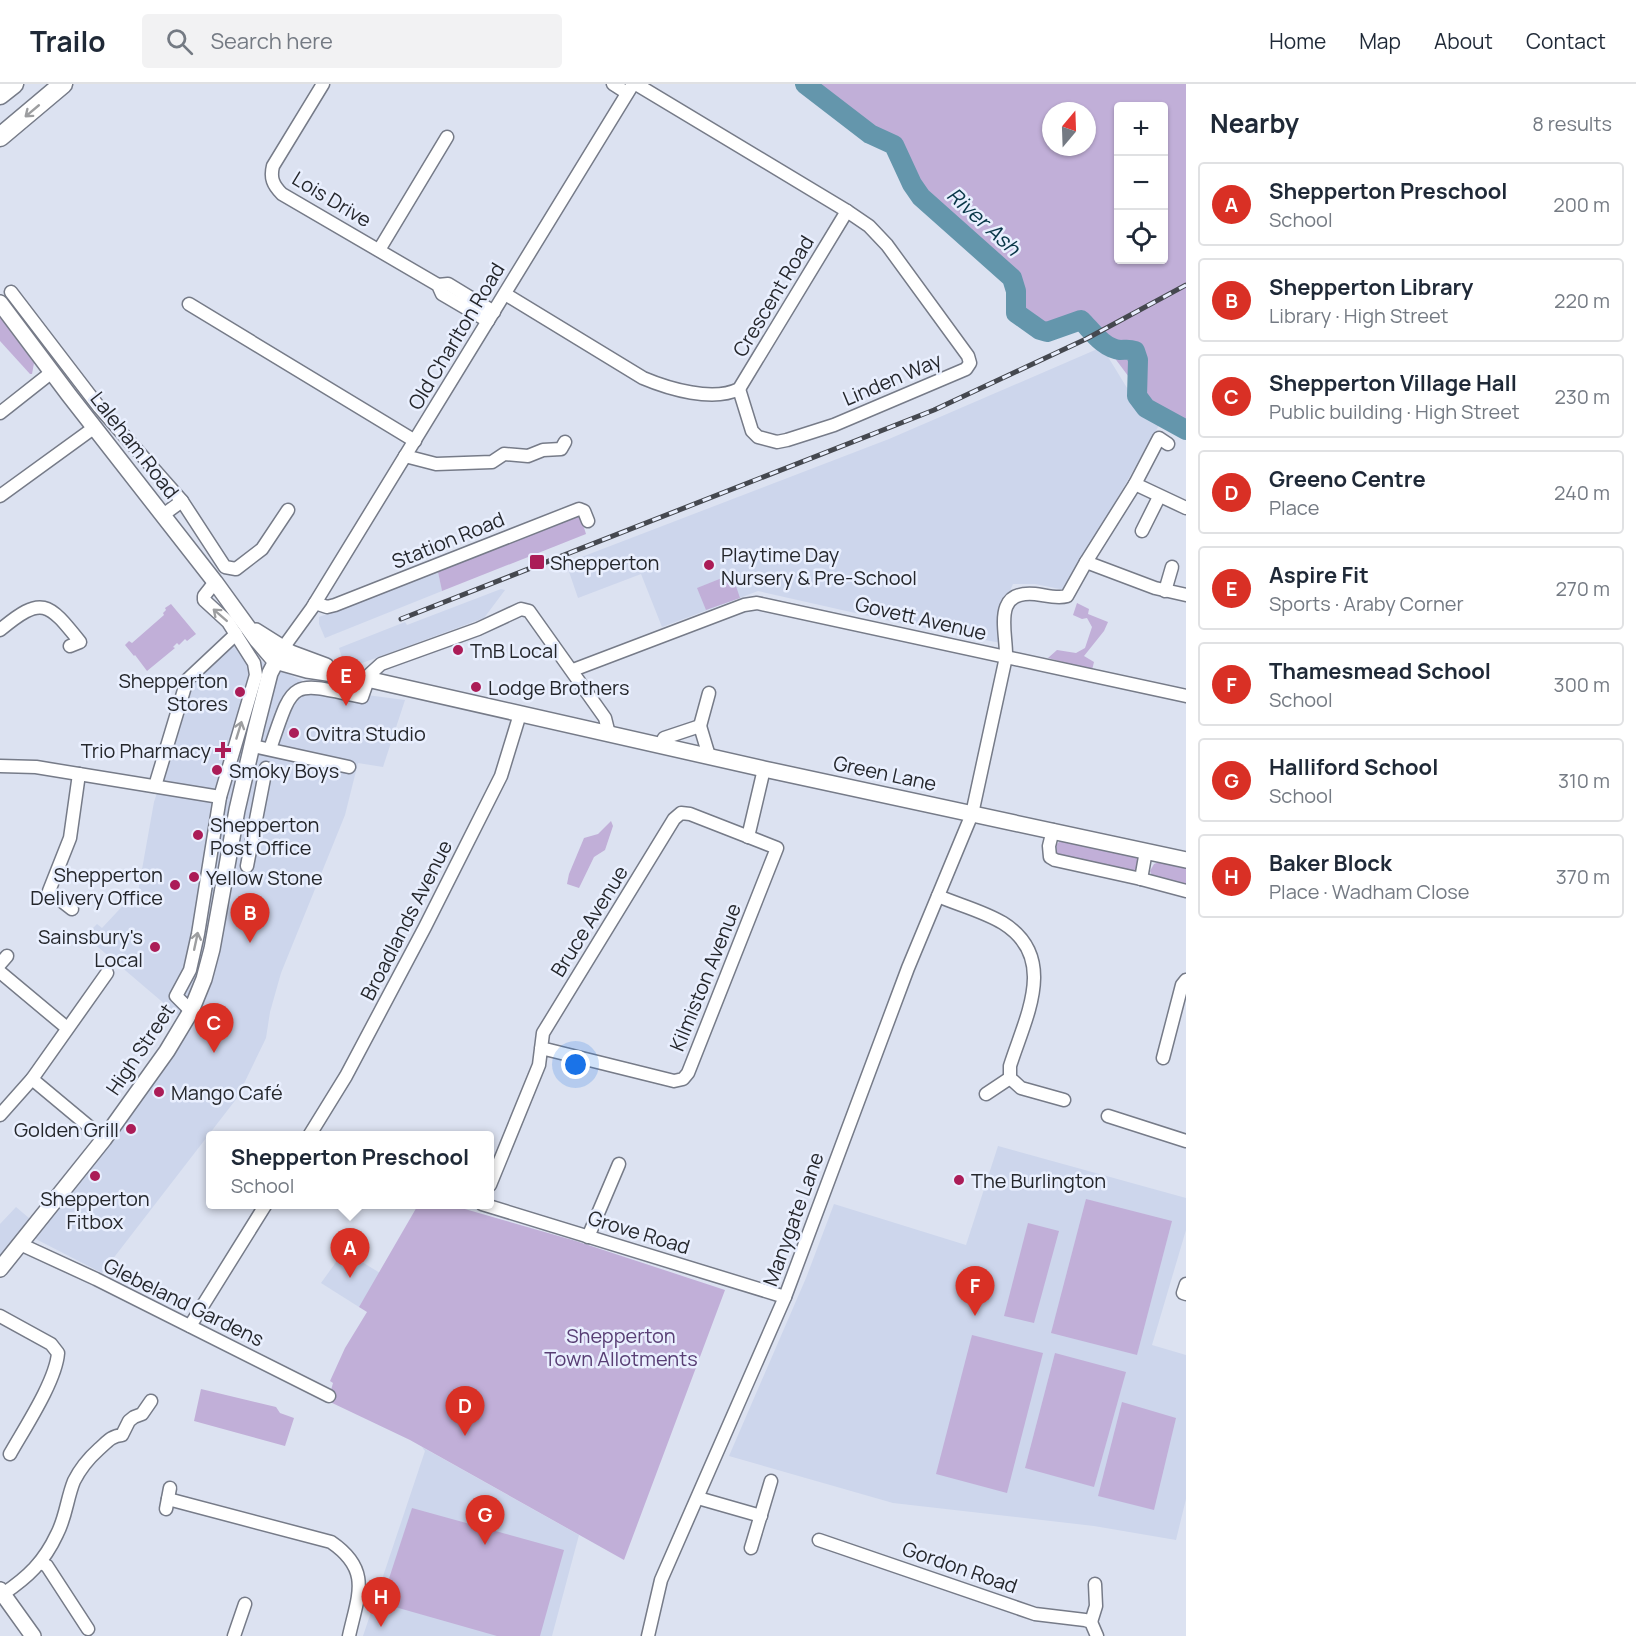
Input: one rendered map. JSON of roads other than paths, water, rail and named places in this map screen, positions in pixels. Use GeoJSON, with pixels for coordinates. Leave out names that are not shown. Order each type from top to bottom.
{"type":"FeatureCollection","features":[{"type":"Feature","properties":{"kind":"highway"},"geometry":{"type":"LineString","coordinates":[[0,95],[14,84]]}},
{"type":"Feature","properties":{"kind":"highway"},"geometry":{"type":"LineString","coordinates":[[0,137],[63,84]]}},
{"type":"Feature","properties":{"kind":"main road","name":"Laleham Road"},"geometry":{"type":"LineString","coordinates":[[6,298],[52,372],[237,612],[284,657]]}},
{"type":"Feature","properties":{"kind":"main road","name":"Green Lane"},"geometry":{"type":"LineString","coordinates":[[284,657],[307,670],[367,679],[764,769],[1186,860]]}},
{"type":"Feature","properties":{"kind":"main road","name":"High Street"},"geometry":{"type":"LineString","coordinates":[[0,1269],[104,1138],[167,1051],[191,1011],[204,980],[212,949],[229,854],[253,746],[284,657]]}},
{"type":"Feature","properties":{"kind":"main road"},"geometry":{"type":"LineString","coordinates":[[1,1592],[33,1636]]}},
{"type":"Feature","properties":{"kind":"street","name":"Lois Drive"},"geometry":{"type":"LineString","coordinates":[[322,84],[273,166],[272,181],[282,194],[438,285],[448,284],[491,317]]}},
{"type":"Feature","properties":{"kind":"street"},"geometry":{"type":"LineString","coordinates":[[613,84],[632,86],[848,211]]}},
{"type":"Feature","properties":{"kind":"street","name":"Old Charlton Road"},"geometry":{"type":"LineString","coordinates":[[284,657],[632,86]]}},
{"type":"Feature","properties":{"kind":"street"},"geometry":{"type":"LineString","coordinates":[[379,250],[447,137]]}},
{"type":"Feature","properties":{"kind":"street","name":"Linden Way"},"geometry":{"type":"LineString","coordinates":[[739,389],[752,431],[758,437],[777,442],[834,425],[966,369],[970,363],[968,356],[887,245],[868,226],[848,211]]}},
{"type":"Feature","properties":{"kind":"street","name":"Crescent Road"},"geometry":{"type":"LineString","coordinates":[[739,389],[848,211]]}},
{"type":"Feature","properties":{"kind":"street"},"geometry":{"type":"LineString","coordinates":[[505,294],[654,383],[701,393],[723,394],[739,389]]}},
{"type":"Feature","properties":{"kind":"street"},"geometry":{"type":"LineString","coordinates":[[6,298],[182,501],[224,562],[225,567],[236,569],[262,549],[288,510]]}},
{"type":"Feature","properties":{"kind":"street"},"geometry":{"type":"LineString","coordinates":[[189,304],[415,441]]}},
{"type":"Feature","properties":{"kind":"street"},"geometry":{"type":"LineString","coordinates":[[0,413],[52,372]]}},
{"type":"Feature","properties":{"kind":"street"},"geometry":{"type":"LineString","coordinates":[[0,496],[95,427]]}},
{"type":"Feature","properties":{"kind":"street"},"geometry":{"type":"LineString","coordinates":[[1168,444],[1159,438],[1135,484],[1067,596],[1024,594],[1013,598],[1008,603],[1003,617],[1006,657],[1186,696]]}},
{"type":"Feature","properties":{"kind":"street"},"geometry":{"type":"LineString","coordinates":[[405,456],[436,464],[492,462],[504,454],[528,456],[543,450],[561,449],[565,442]]}},
{"type":"Feature","properties":{"kind":"street"},"geometry":{"type":"LineString","coordinates":[[1135,484],[1186,508]]}},
{"type":"Feature","properties":{"kind":"street"},"geometry":{"type":"LineString","coordinates":[[1142,531],[1159,496]]}},
{"type":"Feature","properties":{"kind":"street"},"geometry":{"type":"LineString","coordinates":[[163,515],[182,501]]}},
{"type":"Feature","properties":{"kind":"street","name":"Station Road"},"geometry":{"type":"LineString","coordinates":[[314,606],[335,605],[579,509],[584,511],[588,521]]}},
{"type":"Feature","properties":{"kind":"street"},"geometry":{"type":"LineString","coordinates":[[191,1011],[176,996],[190,970],[220,797],[256,675],[254,663],[228,622],[204,600],[212,578],[224,562]]}},
{"type":"Feature","properties":{"kind":"street"},"geometry":{"type":"LineString","coordinates":[[1086,562],[1165,591],[1186,595]]}},
{"type":"Feature","properties":{"kind":"street"},"geometry":{"type":"LineString","coordinates":[[1165,591],[1172,567]]}},
{"type":"Feature","properties":{"kind":"street","name":"Govett Avenue"},"geometry":{"type":"LineString","coordinates":[[573,670],[744,605],[757,603],[1006,657],[972,814]]}},
{"type":"Feature","properties":{"kind":"street"},"geometry":{"type":"LineString","coordinates":[[0,630],[19,614],[35,606],[42,607],[57,613],[80,642],[70,646]]}},
{"type":"Feature","properties":{"kind":"street"},"geometry":{"type":"LineString","coordinates":[[270,749],[288,699],[297,690],[307,686],[362,697],[367,679],[381,664],[478,629],[521,609],[529,611],[573,670],[605,718],[609,734]]}},
{"type":"Feature","properties":{"kind":"street"},"geometry":{"type":"LineString","coordinates":[[155,786],[187,680],[236,634]]}},
{"type":"Feature","properties":{"kind":"street"},"geometry":{"type":"LineString","coordinates":[[709,693],[700,726],[709,756]]}},
{"type":"Feature","properties":{"kind":"street","name":"Broadlands Avenue"},"geometry":{"type":"LineString","coordinates":[[312,1131],[346,1076],[501,776],[520,714]]}},
{"type":"Feature","properties":{"kind":"street"},"geometry":{"type":"LineString","coordinates":[[660,746],[664,738],[700,726]]}},
{"type":"Feature","properties":{"kind":"street"},"geometry":{"type":"LineString","coordinates":[[253,746],[349,767]]}},
{"type":"Feature","properties":{"kind":"street"},"geometry":{"type":"LineString","coordinates":[[0,766],[36,767],[220,797]]}},
{"type":"Feature","properties":{"kind":"street"},"geometry":{"type":"LineString","coordinates":[[229,854],[248,861],[266,768]]}},
{"type":"Feature","properties":{"kind":"street"},"geometry":{"type":"LineString","coordinates":[[748,837],[764,769]]}},
{"type":"Feature","properties":{"kind":"street"},"geometry":{"type":"LineString","coordinates":[[72,909],[49,891],[70,838],[79,774]]}},
{"type":"Feature","properties":{"kind":"street"},"geometry":{"type":"LineString","coordinates":[[242,792],[259,796]]}},
{"type":"Feature","properties":{"kind":"street","name":"Bruce Avenue"},"geometry":{"type":"LineString","coordinates":[[494,1173],[539,1065],[543,1033],[674,819],[681,813],[690,814],[748,837]]}},
{"type":"Feature","properties":{"kind":"street","name":"Manygate Lane"},"geometry":{"type":"LineString","coordinates":[[648,1636],[661,1580],[785,1296],[878,1046],[972,814]]}},
{"type":"Feature","properties":{"kind":"street"},"geometry":{"type":"LineString","coordinates":[[1053,830],[1049,853],[1050,857],[1055,860],[1186,891]]}},
{"type":"Feature","properties":{"kind":"street","name":"Kilmiston Avenue"},"geometry":{"type":"LineString","coordinates":[[541,1048],[674,1081],[683,1079],[688,1072],[777,848],[748,837]]}},
{"type":"Feature","properties":{"kind":"street"},"geometry":{"type":"LineString","coordinates":[[1141,879],[1146,851]]}},
{"type":"Feature","properties":{"kind":"street"},"geometry":{"type":"LineString","coordinates":[[938,896],[1000,922],[1016,932],[1028,948],[1035,968],[1034,990],[1010,1066],[1010,1078],[1021,1088],[1064,1100]]}},
{"type":"Feature","properties":{"kind":"street"},"geometry":{"type":"LineString","coordinates":[[0,972],[67,1028]]}},
{"type":"Feature","properties":{"kind":"street"},"geometry":{"type":"LineString","coordinates":[[0,1115],[32,1079],[107,973]]}},
{"type":"Feature","properties":{"kind":"street"},"geometry":{"type":"LineString","coordinates":[[1162,1058],[1182,985],[1186,980]]}},
{"type":"Feature","properties":{"kind":"street"},"geometry":{"type":"LineString","coordinates":[[986,1094],[1010,1078]]}},
{"type":"Feature","properties":{"kind":"street"},"geometry":{"type":"LineString","coordinates":[[32,1079],[104,1138]]}},
{"type":"Feature","properties":{"kind":"street"},"geometry":{"type":"LineString","coordinates":[[1108,1116],[1186,1141]]}},
{"type":"Feature","properties":{"kind":"street"},"geometry":{"type":"LineString","coordinates":[[588,1237],[619,1164]]}},
{"type":"Feature","properties":{"kind":"street"},"geometry":{"type":"LineString","coordinates":[[190,1326],[263,1209]]}},
{"type":"Feature","properties":{"kind":"street","name":"Grove Road"},"geometry":{"type":"LineString","coordinates":[[494,1209],[785,1296]]}},
{"type":"Feature","properties":{"kind":"street","name":"Glebeland Gardens"},"geometry":{"type":"LineString","coordinates":[[20,1244],[329,1396]]}},
{"type":"Feature","properties":{"kind":"street"},"geometry":{"type":"LineString","coordinates":[[0,1316],[51,1344],[58,1353],[56,1365],[42,1396],[10,1454]]}},
{"type":"Feature","properties":{"kind":"street"},"geometry":{"type":"LineString","coordinates":[[1,1592],[28,1577],[40,1562],[57,1535],[74,1481],[82,1468],[114,1436],[122,1435],[129,1421],[142,1414],[150,1401]]}},
{"type":"Feature","properties":{"kind":"street"},"geometry":{"type":"LineString","coordinates":[[751,1548],[771,1481]]}},
{"type":"Feature","properties":{"kind":"street"},"geometry":{"type":"LineString","coordinates":[[698,1498],[761,1516]]}},
{"type":"Feature","properties":{"kind":"street"},"geometry":{"type":"LineString","coordinates":[[168,1499],[331,1542],[345,1552],[354,1563],[359,1579],[349,1636]]}},
{"type":"Feature","properties":{"kind":"street","name":"Gordon Road"},"geometry":{"type":"LineString","coordinates":[[819,1539],[1035,1614],[1091,1622]]}},
{"type":"Feature","properties":{"kind":"street"},"geometry":{"type":"LineString","coordinates":[[40,1562],[47,1566],[88,1629]]}},
{"type":"Feature","properties":{"kind":"street"},"geometry":{"type":"LineString","coordinates":[[1095,1584],[1096,1606],[1091,1622],[1097,1636]]}},
{"type":"Feature","properties":{"kind":"street"},"geometry":{"type":"LineString","coordinates":[[234,1636],[245,1604]]}},
{"type":"Feature","properties":{"kind":"waterway","name":"River Ash"},"geometry":{"type":"LineString","coordinates":[[805,84],[870,134],[894,145],[912,184],[921,197],[1012,278],[1016,291],[1016,313],[1040,330],[1047,332],[1081,320],[1108,346],[1114,349],[1135,351],[1138,360],[1137,396],[1146,408],[1186,430]]}},
{"type":"Feature","properties":{"kind":"railway"},"geometry":{"type":"LineString","coordinates":[[401,619],[934,410],[1086,339],[1186,285]]}},
{"type":"Feature","properties":{"kind":"place","name":"Shepperton"},"geometry":{"type":"Point","coordinates":[537,562]}},
{"type":"Feature","properties":{"kind":"place","name":"Playtime Day Nursery & Pre-School"},"geometry":{"type":"Point","coordinates":[709,565]}},
{"type":"Feature","properties":{"kind":"place","name":"TnB Local"},"geometry":{"type":"Point","coordinates":[458,650]}},
{"type":"Feature","properties":{"kind":"place","name":"Lodge Brothers"},"geometry":{"type":"Point","coordinates":[476,687]}},
{"type":"Feature","properties":{"kind":"place","name":"Shepperton Stores"},"geometry":{"type":"Point","coordinates":[240,692]}},
{"type":"Feature","properties":{"kind":"place","name":"Aspire Fit"},"geometry":{"type":"Point","coordinates":[346,706]}},
{"type":"Feature","properties":{"kind":"place","name":"Ovitra Studio"},"geometry":{"type":"Point","coordinates":[294,733]}},
{"type":"Feature","properties":{"kind":"place","name":"Trio Pharmacy"},"geometry":{"type":"Point","coordinates":[223,750]}},
{"type":"Feature","properties":{"kind":"place","name":"Smoky Boys"},"geometry":{"type":"Point","coordinates":[217,770]}},
{"type":"Feature","properties":{"kind":"place","name":"Shepperton Post Office"},"geometry":{"type":"Point","coordinates":[198,835]}},
{"type":"Feature","properties":{"kind":"place","name":"Yellow Stone"},"geometry":{"type":"Point","coordinates":[194,877]}},
{"type":"Feature","properties":{"kind":"place","name":"Shepperton Delivery Office"},"geometry":{"type":"Point","coordinates":[175,885]}},
{"type":"Feature","properties":{"kind":"place","name":"Shepperton Library"},"geometry":{"type":"Point","coordinates":[250,943]}},
{"type":"Feature","properties":{"kind":"place","name":"Sainsbury's Local"},"geometry":{"type":"Point","coordinates":[155,947]}},
{"type":"Feature","properties":{"kind":"place","name":"Shepperton Village Hall"},"geometry":{"type":"Point","coordinates":[214,1053]}},
{"type":"Feature","properties":{"kind":"place","name":"Mango Café"},"geometry":{"type":"Point","coordinates":[159,1092]}},
{"type":"Feature","properties":{"kind":"place","name":"Golden Grill"},"geometry":{"type":"Point","coordinates":[131,1129]}},
{"type":"Feature","properties":{"kind":"place","name":"Shepperton Fitbox"},"geometry":{"type":"Point","coordinates":[95,1176]}},
{"type":"Feature","properties":{"kind":"place","name":"The Burlington"},"geometry":{"type":"Point","coordinates":[959,1180]}},
{"type":"Feature","properties":{"kind":"place","name":"Shepperton Preschool"},"geometry":{"type":"Point","coordinates":[350,1278]}},
{"type":"Feature","properties":{"kind":"place","name":"Thamesmead School"},"geometry":{"type":"Point","coordinates":[975,1316]}},
{"type":"Feature","properties":{"kind":"place","name":"Greeno Centre"},"geometry":{"type":"Point","coordinates":[465,1436]}},
{"type":"Feature","properties":{"kind":"place","name":"Halliford School"},"geometry":{"type":"Point","coordinates":[485,1545]}},
{"type":"Feature","properties":{"kind":"place","name":"Baker Block"},"geometry":{"type":"Point","coordinates":[381,1627]}},
{"type":"Feature","properties":{"kind":"park label","name":"Shepperton Town Allotments"},"geometry":{"type":"Point","coordinates":[621,1346]}}]}
